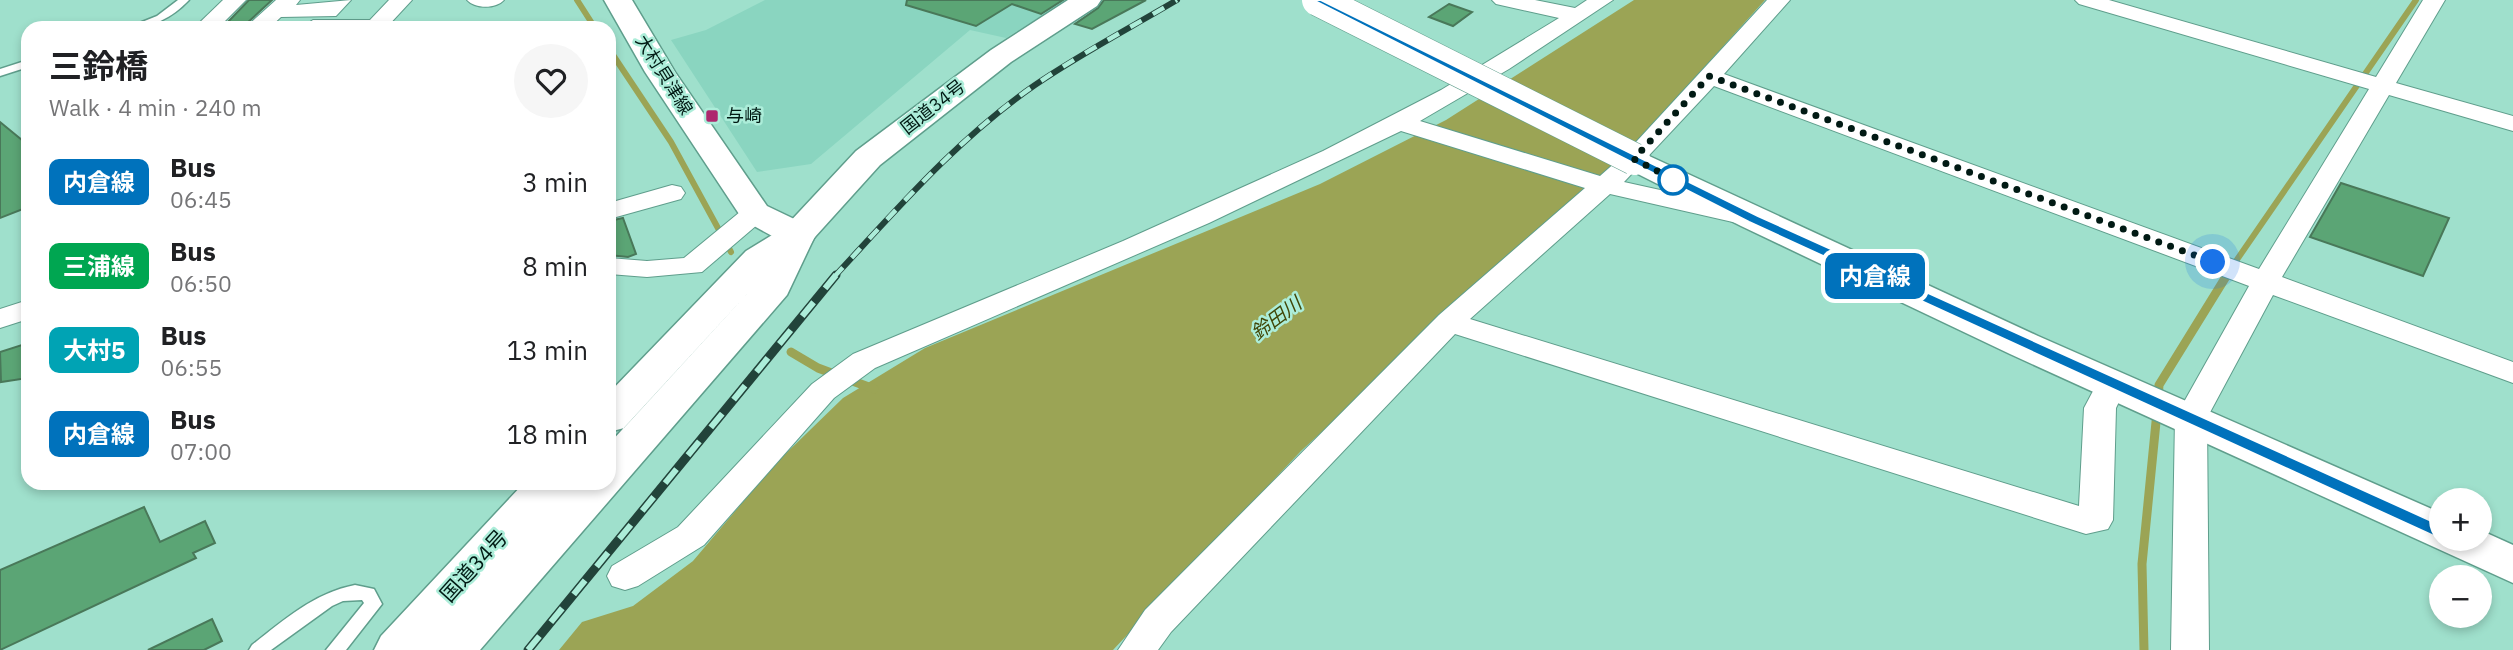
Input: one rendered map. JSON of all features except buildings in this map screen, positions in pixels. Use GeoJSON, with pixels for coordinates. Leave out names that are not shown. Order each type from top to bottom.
{"type":"FeatureCollection","features":[{"type":"Feature","properties":{"kind":"main road","name":"大村貝津線"},"geometry":{"type":"LineString","coordinates":[[618,0],[746,221],[798,235]]}},
{"type":"Feature","properties":{"kind":"main road","name":"国道34号"},"geometry":{"type":"LineString","coordinates":[[616,411],[759,259],[798,235],[868,158],[1000,56],[1087,0]]}},
{"type":"Feature","properties":{"kind":"main road"},"geometry":{"type":"LineString","coordinates":[[1318,0],[1753,219],[2429,527]]}},
{"type":"Feature","properties":{"kind":"main road","name":"国道34号"},"geometry":{"type":"LineString","coordinates":[[616,464],[774,287],[798,235]]}},
{"type":"Feature","properties":{"kind":"main road","name":"国道34号"},"geometry":{"type":"LineString","coordinates":[[399,650],[544,490]]}},
{"type":"Feature","properties":{"kind":"main road","name":"国道34号"},"geometry":{"type":"LineString","coordinates":[[450,650],[593,490]]}},
{"type":"Feature","properties":{"kind":"main road"},"geometry":{"type":"LineString","coordinates":[[2482,551],[2513,565]]}},
{"type":"Feature","properties":{"kind":"street"},"geometry":{"type":"LineString","coordinates":[[212,21],[235,0]]}},
{"type":"Feature","properties":{"kind":"street"},"geometry":{"type":"LineString","coordinates":[[381,21],[401,0]]}},
{"type":"Feature","properties":{"kind":"street"},"geometry":{"type":"LineString","coordinates":[[478,0],[493,0]]}},
{"type":"Feature","properties":{"kind":"street"},"geometry":{"type":"LineString","coordinates":[[1503,0],[1578,15]]}},
{"type":"Feature","properties":{"kind":"street"},"geometry":{"type":"LineString","coordinates":[[625,576],[691,536],[823,391],[853,368],[1181,227],[1409,125],[1602,0]]}},
{"type":"Feature","properties":{"kind":"street"},"geometry":{"type":"LineString","coordinates":[[1137,650],[1157,621],[1448,322],[1596,183],[1634,159],[1779,0]]}},
{"type":"Feature","properties":{"kind":"street"},"geometry":{"type":"LineString","coordinates":[[2086,0],[2513,124]]}},
{"type":"Feature","properties":{"kind":"street"},"geometry":{"type":"LineString","coordinates":[[2190,650],[2187,416],[2368,82],[2434,0]]}},
{"type":"Feature","properties":{"kind":"street"},"geometry":{"type":"LineString","coordinates":[[264,21],[282,6],[334,6]]}},
{"type":"Feature","properties":{"kind":"street"},"geometry":{"type":"LineString","coordinates":[[320,21],[334,6]]}},
{"type":"Feature","properties":{"kind":"street"},"geometry":{"type":"LineString","coordinates":[[1709,76],[2513,373]]}},
{"type":"Feature","properties":{"kind":"street"},"geometry":{"type":"LineString","coordinates":[[1409,125],[1596,183],[1753,219]]}},
{"type":"Feature","properties":{"kind":"street"},"geometry":{"type":"LineString","coordinates":[[616,209],[671,194]]}},
{"type":"Feature","properties":{"kind":"street"},"geometry":{"type":"LineString","coordinates":[[616,267],[648,269],[692,266],[746,221]]}},
{"type":"Feature","properties":{"kind":"street"},"geometry":{"type":"LineString","coordinates":[[0,319],[21,312]]}},
{"type":"Feature","properties":{"kind":"street"},"geometry":{"type":"LineString","coordinates":[[1448,322],[2085,521],[2096,520],[2100,408],[2125,389]]}},
{"type":"Feature","properties":{"kind":"lane"},"geometry":{"type":"LineString","coordinates":[[152,21],[161,18],[184,0]]}},
{"type":"Feature","properties":{"kind":"lane"},"geometry":{"type":"LineString","coordinates":[[0,73],[21,66]]}},
{"type":"Feature","properties":{"kind":"lane"},"geometry":{"type":"LineString","coordinates":[[258,650],[330,598],[355,590],[368,594],[373,604],[335,650]]}},
{"type":"Feature","properties":{"kind":"shaded area"},"geometry":{"type":"Polygon","coordinates":[[[765,0],[1067,0],[1006,38],[970,30],[811,164],[757,172],[671,40],[706,30],[765,0]]]}},
{"type":"Feature","properties":{"kind":"water","name":"鈴田川"},"geometry":{"type":"Polygon","coordinates":[[[1634,0],[1765,0],[1636,143],[1301,451],[1113,650],[559,650],[582,622],[633,606],[693,561],[775,464],[843,398],[925,348],[1320,184],[1446,120],[1634,0]]]}},
{"type":"Feature","properties":{"kind":"waterway"},"geometry":{"type":"LineString","coordinates":[[577,0],[590,21]]}},
{"type":"Feature","properties":{"kind":"waterway"},"geometry":{"type":"LineString","coordinates":[[2225,277],[2416,0]]}},
{"type":"Feature","properties":{"kind":"waterway"},"geometry":{"type":"LineString","coordinates":[[616,60],[671,142],[731,252]]}},
{"type":"Feature","properties":{"kind":"waterway"},"geometry":{"type":"LineString","coordinates":[[2158,399],[2159,385],[2227,275]]}},
{"type":"Feature","properties":{"kind":"waterway"},"geometry":{"type":"LineString","coordinates":[[791,352],[818,368],[874,389]]}},
{"type":"Feature","properties":{"kind":"waterway"},"geometry":{"type":"LineString","coordinates":[[2144,650],[2142,564],[2157,412]]}},
{"type":"Feature","properties":{"kind":"railway"},"geometry":{"type":"LineString","coordinates":[[834,277],[929,175],[1007,106],[1070,63],[1177,0]]}},
{"type":"Feature","properties":{"kind":"railway"},"geometry":{"type":"LineString","coordinates":[[528,650],[836,275]]}},
{"type":"Feature","properties":{"kind":"bus line","name":"内倉線"},"geometry":{"type":"LineString","coordinates":[[1318,0],[1753,219],[2024,345],[2429,527]]}},
{"type":"Feature","properties":{"kind":"place","name":"与崎"},"geometry":{"type":"Point","coordinates":[712,116]}},
{"type":"Feature","properties":{"kind":"route"},"geometry":{"type":"LineString","coordinates":[[1673,180],[1682,184],[1634,159],[1709,76],[2213,262]]}}]}
